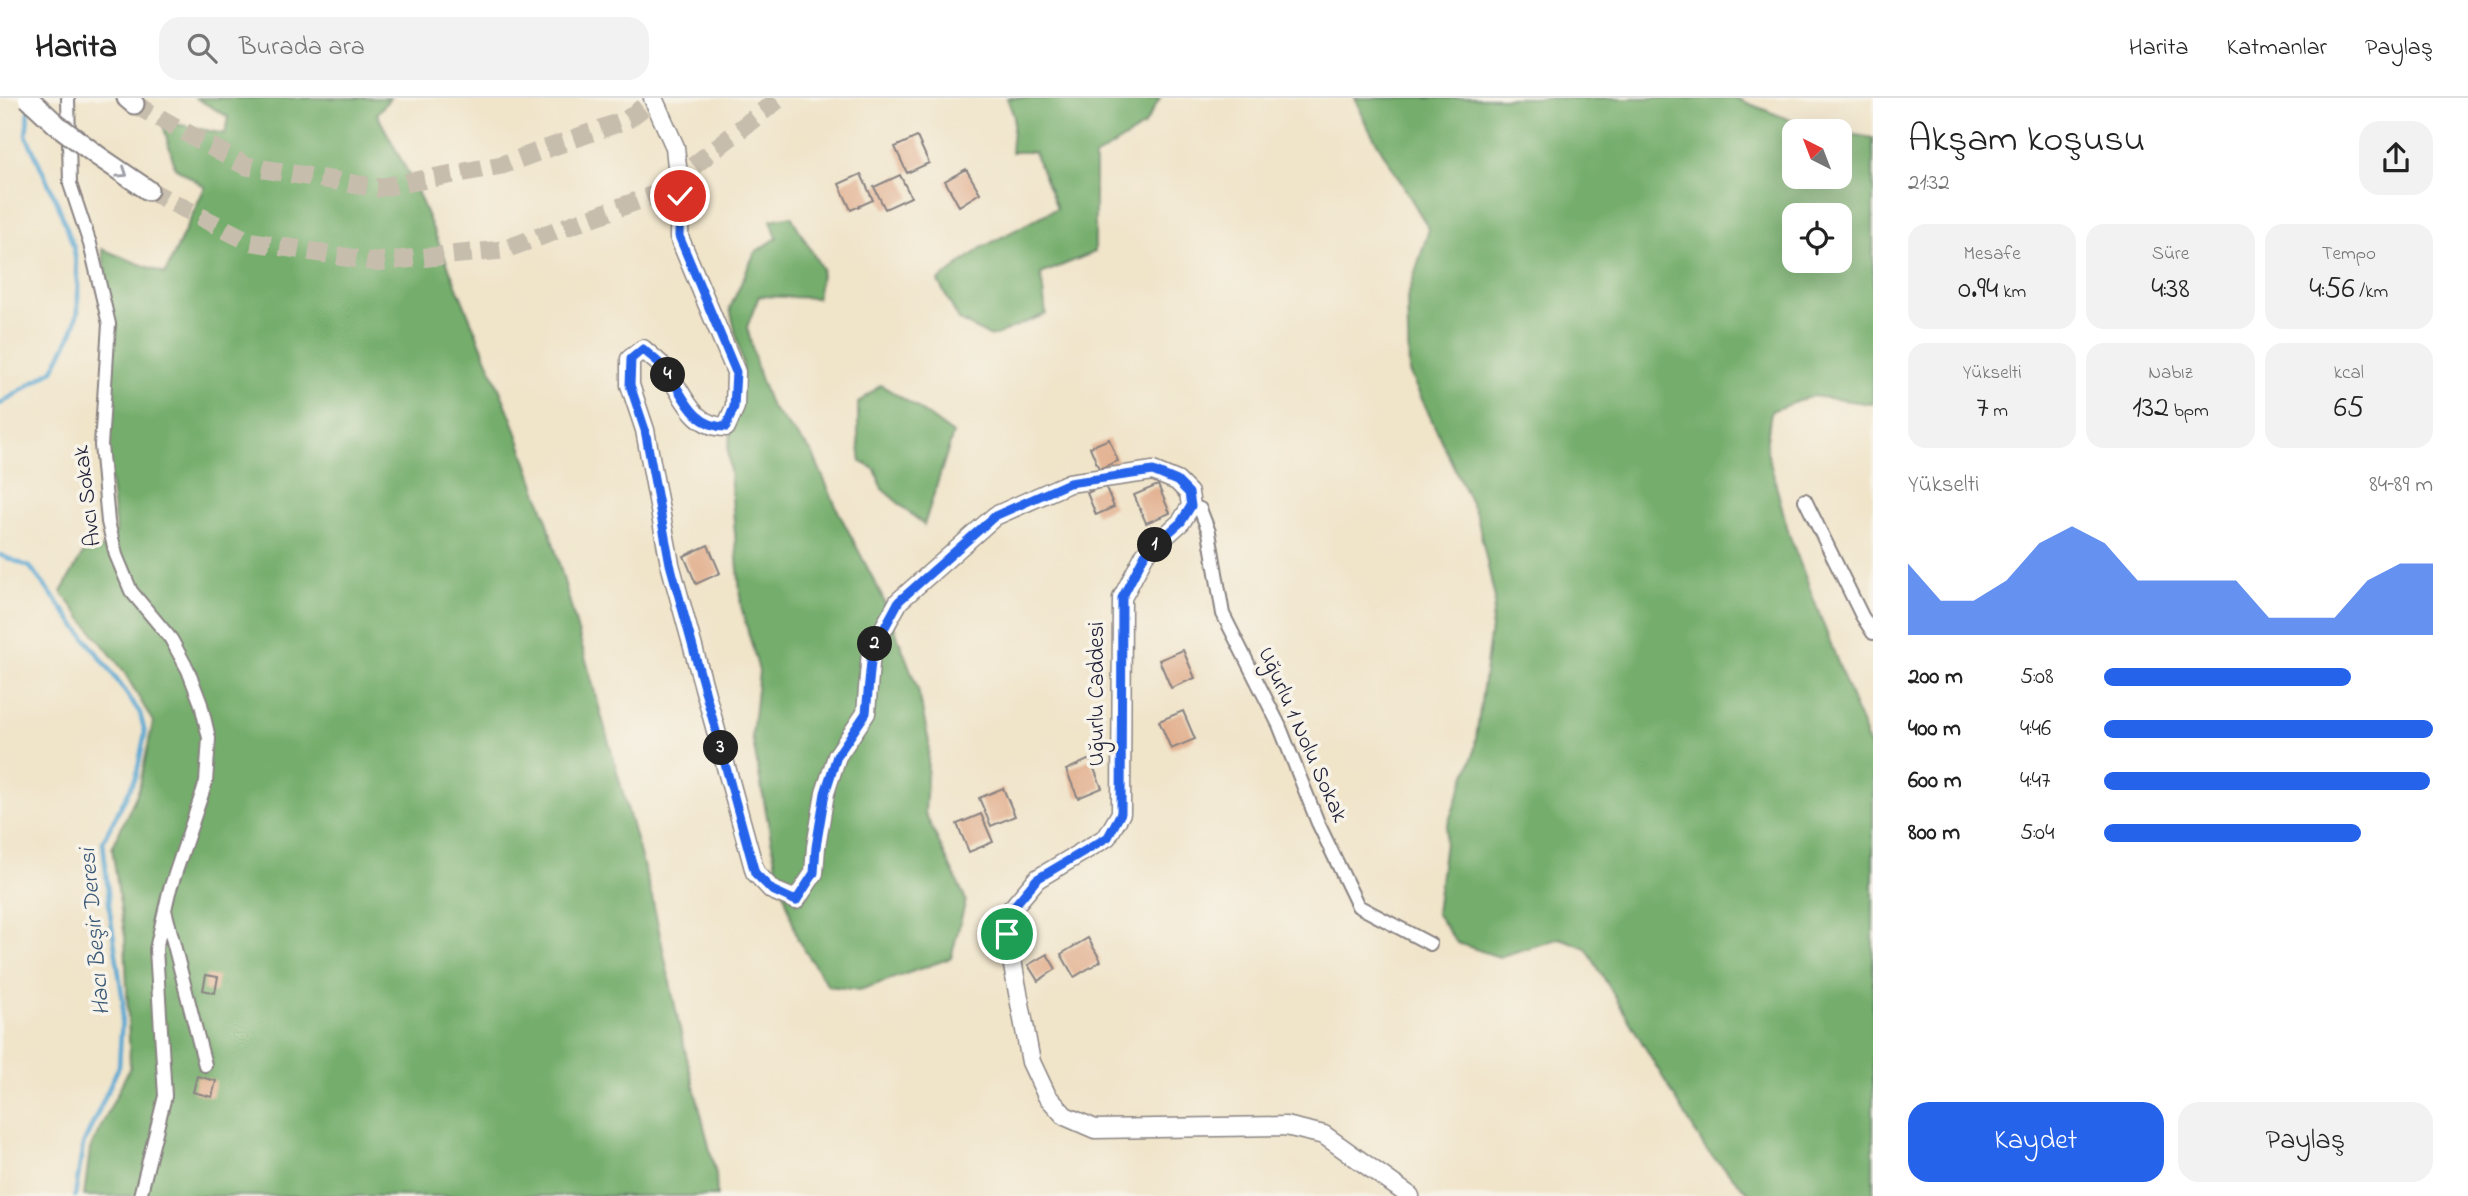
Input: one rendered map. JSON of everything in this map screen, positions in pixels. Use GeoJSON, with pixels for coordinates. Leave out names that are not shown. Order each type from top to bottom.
{"type":"FeatureCollection","features":[{"type":"Feature","properties":{"kind":"main road"},"geometry":{"type":"LineString","coordinates":[[28,98],[57,125],[148,190]]}},
{"type":"Feature","properties":{"kind":"street","name":"Avcı Sokak"},"geometry":{"type":"LineString","coordinates":[[68,98],[70,184],[90,244],[108,324],[101,445],[108,522],[116,555],[131,591],[171,639],[188,670],[201,704],[209,738],[206,782],[164,906],[156,949],[165,1096],[140,1196]]}},
{"type":"Feature","properties":{"kind":"street"},"geometry":{"type":"LineString","coordinates":[[653,98],[675,147],[680,196],[679,236],[736,372],[734,407],[726,427],[712,427],[687,406],[664,369],[643,349],[631,359],[630,385],[645,430],[670,564],[755,873],[772,890],[796,901],[814,873],[825,793],[837,756],[866,713],[872,651],[899,601],[995,516],[1069,483],[1153,471],[1177,481],[1189,493],[1191,506]]}},
{"type":"Feature","properties":{"kind":"street"},"geometry":{"type":"LineString","coordinates":[[1805,500],[1873,633]]}},
{"type":"Feature","properties":{"kind":"street","name":"Uğurlu 1 Nolu Sokak"},"geometry":{"type":"LineString","coordinates":[[1191,506],[1200,509],[1209,532],[1223,614],[1279,725],[1318,823],[1358,906],[1430,944]]}},
{"type":"Feature","properties":{"kind":"street","name":"Uğurlu Caddesi"},"geometry":{"type":"LineString","coordinates":[[1191,506],[1181,522],[1145,554],[1122,598],[1121,813],[1108,837],[1037,879],[1009,912],[1007,934],[1031,1062],[1047,1096],[1065,1116],[1095,1129],[1286,1126],[1324,1135],[1410,1196]]}},
{"type":"Feature","properties":{"kind":"street"},"geometry":{"type":"LineString","coordinates":[[164,906],[205,1065]]}},
{"type":"Feature","properties":{"kind":"green space"},"geometry":{"type":"Polygon","coordinates":[[[196,98],[390,98],[377,114],[415,186],[512,419],[547,520],[652,897],[681,1034],[716,1174],[717,1196],[84,1196],[90,1149],[130,1067],[125,937],[112,848],[139,789],[153,722],[123,670],[61,592],[83,553],[107,547],[116,533],[106,441],[110,410],[113,322],[102,249],[165,274],[205,187],[175,167],[162,121],[225,134],[228,117],[196,98]]]}},
{"type":"Feature","properties":{"kind":"green space"},"geometry":{"type":"Polygon","coordinates":[[[1007,98],[1160,98],[1144,126],[1095,157],[1095,252],[1041,274],[1046,314],[991,337],[959,320],[938,281],[981,248],[1057,208],[1034,152],[1011,152],[1014,117],[1007,98]]]}},
{"type":"Feature","properties":{"kind":"green space"},"geometry":{"type":"Polygon","coordinates":[[[1355,98],[1735,98],[1788,119],[1782,119],[1782,189],[1852,189],[1852,134],[1873,138],[1873,404],[1812,396],[1771,411],[1766,447],[1789,534],[1873,755],[1873,1196],[1752,1196],[1706,1150],[1586,948],[1560,938],[1499,957],[1457,943],[1436,913],[1447,826],[1474,753],[1495,599],[1477,516],[1409,372],[1407,298],[1429,229],[1366,124],[1355,98]]]}},
{"type":"Feature","properties":{"kind":"green space"},"geometry":{"type":"Polygon","coordinates":[[[791,216],[822,269],[817,298],[759,296],[747,327],[759,375],[771,407],[812,452],[839,513],[881,594],[918,689],[929,742],[925,813],[966,900],[951,958],[860,990],[828,986],[798,940],[776,866],[752,736],[759,671],[741,606],[728,449],[743,366],[730,308],[755,252],[777,238],[771,220],[791,216]]]}},
{"type":"Feature","properties":{"kind":"green space"},"geometry":{"type":"Polygon","coordinates":[[[881,385],[953,434],[924,525],[882,489],[875,469],[861,462],[858,403],[881,385]]]}},
{"type":"Feature","properties":{"kind":"building"},"geometry":{"type":"Polygon","coordinates":[[[917,137],[929,163],[907,173],[895,147],[917,137]]]}},
{"type":"Feature","properties":{"kind":"building"},"geometry":{"type":"Polygon","coordinates":[[[966,169],[980,193],[959,206],[945,181],[966,169]]]}},
{"type":"Feature","properties":{"kind":"building"},"geometry":{"type":"Polygon","coordinates":[[[861,174],[873,200],[851,210],[839,184],[861,174]]]}},
{"type":"Feature","properties":{"kind":"building"},"geometry":{"type":"Polygon","coordinates":[[[900,175],[911,197],[885,209],[874,187],[900,175]]]}},
{"type":"Feature","properties":{"kind":"building"},"geometry":{"type":"Polygon","coordinates":[[[1109,439],[1118,461],[1099,469],[1090,447],[1109,439]]]}},
{"type":"Feature","properties":{"kind":"building"},"geometry":{"type":"Polygon","coordinates":[[[1105,485],[1114,507],[1096,515],[1087,493],[1105,485]]]}},
{"type":"Feature","properties":{"kind":"building"},"geometry":{"type":"Polygon","coordinates":[[[1158,485],[1170,513],[1146,523],[1134,495],[1158,485]]]}},
{"type":"Feature","properties":{"kind":"building"},"geometry":{"type":"Polygon","coordinates":[[[708,545],[720,573],[696,584],[684,556],[708,545]]]}},
{"type":"Feature","properties":{"kind":"building"},"geometry":{"type":"Polygon","coordinates":[[[1183,650],[1195,678],[1171,688],[1159,660],[1183,650]]]}},
{"type":"Feature","properties":{"kind":"building"},"geometry":{"type":"Polygon","coordinates":[[[1183,711],[1195,739],[1171,749],[1159,721],[1183,711]]]}},
{"type":"Feature","properties":{"kind":"building"},"geometry":{"type":"Polygon","coordinates":[[[1090,759],[1102,788],[1078,798],[1066,770],[1090,759]]]}},
{"type":"Feature","properties":{"kind":"building"},"geometry":{"type":"Polygon","coordinates":[[[1003,788],[1015,816],[991,826],[979,798],[1003,788]]]}},
{"type":"Feature","properties":{"kind":"building"},"geometry":{"type":"Polygon","coordinates":[[[981,814],[993,842],[969,852],[957,824],[981,814]]]}},
{"type":"Feature","properties":{"kind":"building"},"geometry":{"type":"Polygon","coordinates":[[[1088,938],[1101,961],[1074,977],[1061,954],[1088,938]]]}},
{"type":"Feature","properties":{"kind":"building"},"geometry":{"type":"Polygon","coordinates":[[[1047,954],[1056,969],[1038,981],[1028,965],[1047,954]]]}},
{"type":"Feature","properties":{"kind":"building"},"geometry":{"type":"Polygon","coordinates":[[[206,975],[218,977],[215,993],[203,990],[206,975]]]}},
{"type":"Feature","properties":{"kind":"building"},"geometry":{"type":"Polygon","coordinates":[[[197,1076],[216,1081],[212,1097],[193,1092],[197,1076]]]}},
{"type":"Feature","properties":{"kind":"waterway","name":"Hacı Beşir Deresi"},"geometry":{"type":"LineString","coordinates":[[0,404],[53,370],[73,331],[78,311],[74,248],[57,202],[26,135],[29,107]]}},
{"type":"Feature","properties":{"kind":"waterway","name":"Hacı Beşir Deresi"},"geometry":{"type":"LineString","coordinates":[[0,555],[30,567],[140,713],[145,733],[136,777],[103,841],[123,1001],[119,1066],[83,1145],[75,1196]]}},
{"type":"Feature","properties":{"kind":"tunnel"},"geometry":{"type":"LineString","coordinates":[[134,104],[246,166],[378,188],[502,165],[628,119],[655,98]]}},
{"type":"Feature","properties":{"kind":"tunnel"},"geometry":{"type":"LineString","coordinates":[[148,190],[248,241],[375,262],[503,250],[659,193],[780,98]]}},
{"type":"Feature","properties":{"kind":"route"},"geometry":{"type":"LineString","coordinates":[[680,196],[679,236],[736,372],[734,407],[726,427],[712,427],[687,406],[664,369],[643,349],[631,359],[630,385],[645,430],[670,564],[755,873],[772,890],[796,901],[814,873],[825,793],[837,756],[866,713],[872,651],[899,601],[995,516],[1069,483],[1153,471],[1177,481],[1189,493],[1191,506],[1181,522],[1145,554],[1122,598],[1121,813],[1108,837],[1037,879],[1009,912],[1007,934]]}}]}
